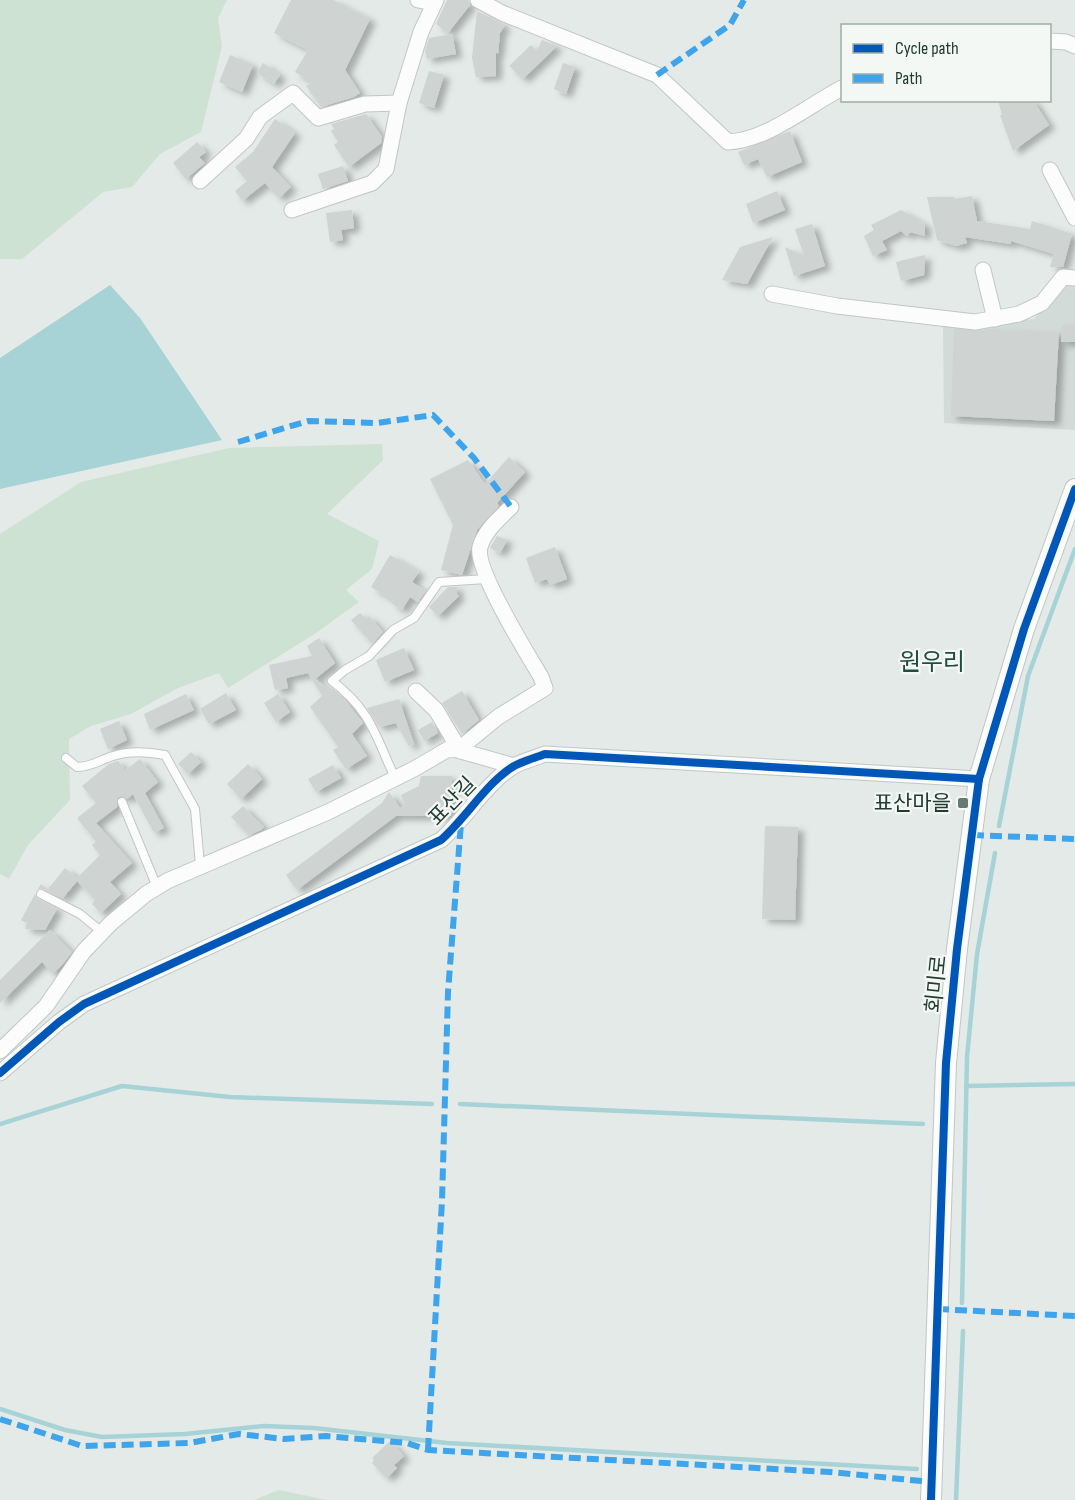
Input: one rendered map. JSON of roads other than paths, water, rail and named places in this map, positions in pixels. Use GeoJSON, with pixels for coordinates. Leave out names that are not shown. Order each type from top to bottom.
{"type":"FeatureCollection","features":[{"type":"Feature","properties":{"kind":"street"},"geometry":{"type":"LineString","coordinates":[[292,210],[372,183],[386,169],[399,103],[421,32],[435,1],[418,0]]}},
{"type":"Feature","properties":{"kind":"street"},"geometry":{"type":"LineString","coordinates":[[478,0],[502,13],[657,75],[728,142],[742,142],[771,129],[841,89]]}},
{"type":"Feature","properties":{"kind":"street"},"geometry":{"type":"LineString","coordinates":[[1051,41],[1066,42],[1075,46]]}},
{"type":"Feature","properties":{"kind":"street"},"geometry":{"type":"LineString","coordinates":[[200,181],[246,139],[260,117],[293,93],[318,118],[365,104],[399,103]]}},
{"type":"Feature","properties":{"kind":"street"},"geometry":{"type":"LineString","coordinates":[[1050,170],[1075,218]]}},
{"type":"Feature","properties":{"kind":"street"},"geometry":{"type":"LineString","coordinates":[[983,270],[995,319]]}},
{"type":"Feature","properties":{"kind":"street"},"geometry":{"type":"LineString","coordinates":[[772,294],[947,320],[975,322],[1019,314],[1042,303],[1063,277],[1075,278]]}},
{"type":"Feature","properties":{"kind":"street","name":"회미로"},"geometry":{"type":"LineString","coordinates":[[931,1500],[946,1063],[957,949],[979,779],[1024,629],[1075,489]]}},
{"type":"Feature","properties":{"kind":"street"},"geometry":{"type":"LineString","coordinates":[[416,691],[436,710],[459,749],[498,717],[544,688],[541,677],[487,579],[479,550],[486,532],[511,507]]}},
{"type":"Feature","properties":{"kind":"street","name":"표산길"},"geometry":{"type":"LineString","coordinates":[[0,1051],[46,1006],[84,951],[102,932],[157,887],[200,865],[328,812],[450,748],[514,766]]}},
{"type":"Feature","properties":{"kind":"street","name":"표산길"},"geometry":{"type":"LineString","coordinates":[[0,1073],[58,1022],[84,1004],[441,840],[460,823],[495,781],[514,766],[545,754],[979,779]]}},
{"type":"Feature","properties":{"kind":"lane"},"geometry":{"type":"LineString","coordinates":[[395,778],[364,710],[351,695],[332,681],[345,670],[369,656],[393,630],[414,618],[439,582],[487,579]]}},
{"type":"Feature","properties":{"kind":"lane"},"geometry":{"type":"LineString","coordinates":[[66,758],[77,767],[88,767],[112,756],[165,755],[195,809],[200,865]]}},
{"type":"Feature","properties":{"kind":"lane"},"geometry":{"type":"LineString","coordinates":[[122,802],[157,887]]}},
{"type":"Feature","properties":{"kind":"lane"},"geometry":{"type":"LineString","coordinates":[[41,894],[80,914],[102,932]]}},
{"type":"Feature","properties":{"kind":"water"},"geometry":{"type":"Polygon","coordinates":[[[110,285],[140,318],[222,440],[0,489],[0,358],[110,285]]]}},
{"type":"Feature","properties":{"kind":"waterway"},"geometry":{"type":"LineString","coordinates":[[999,826],[1028,676],[1075,549]]}},
{"type":"Feature","properties":{"kind":"waterway"},"geometry":{"type":"LineString","coordinates":[[962,1303],[967,1057],[977,954],[995,853]]}},
{"type":"Feature","properties":{"kind":"waterway"},"geometry":{"type":"LineString","coordinates":[[966,1086],[1075,1084]]}},
{"type":"Feature","properties":{"kind":"waterway"},"geometry":{"type":"LineString","coordinates":[[0,1124],[122,1086],[230,1097],[432,1104]]}},
{"type":"Feature","properties":{"kind":"waterway"},"geometry":{"type":"LineString","coordinates":[[460,1104],[923,1124]]}},
{"type":"Feature","properties":{"kind":"waterway"},"geometry":{"type":"LineString","coordinates":[[956,1500],[963,1331]]}},
{"type":"Feature","properties":{"kind":"waterway"},"geometry":{"type":"LineString","coordinates":[[0,1409],[65,1430],[102,1437],[185,1434],[264,1426],[314,1428],[447,1443],[917,1469]]}},
{"type":"Feature","properties":{"kind":"place","name":"표산마을"},"geometry":{"type":"Point","coordinates":[963,803]}},
{"type":"Feature","properties":{"kind":"district","name":"원우리"},"geometry":{"type":"Point","coordinates":[932,662]}}]}
